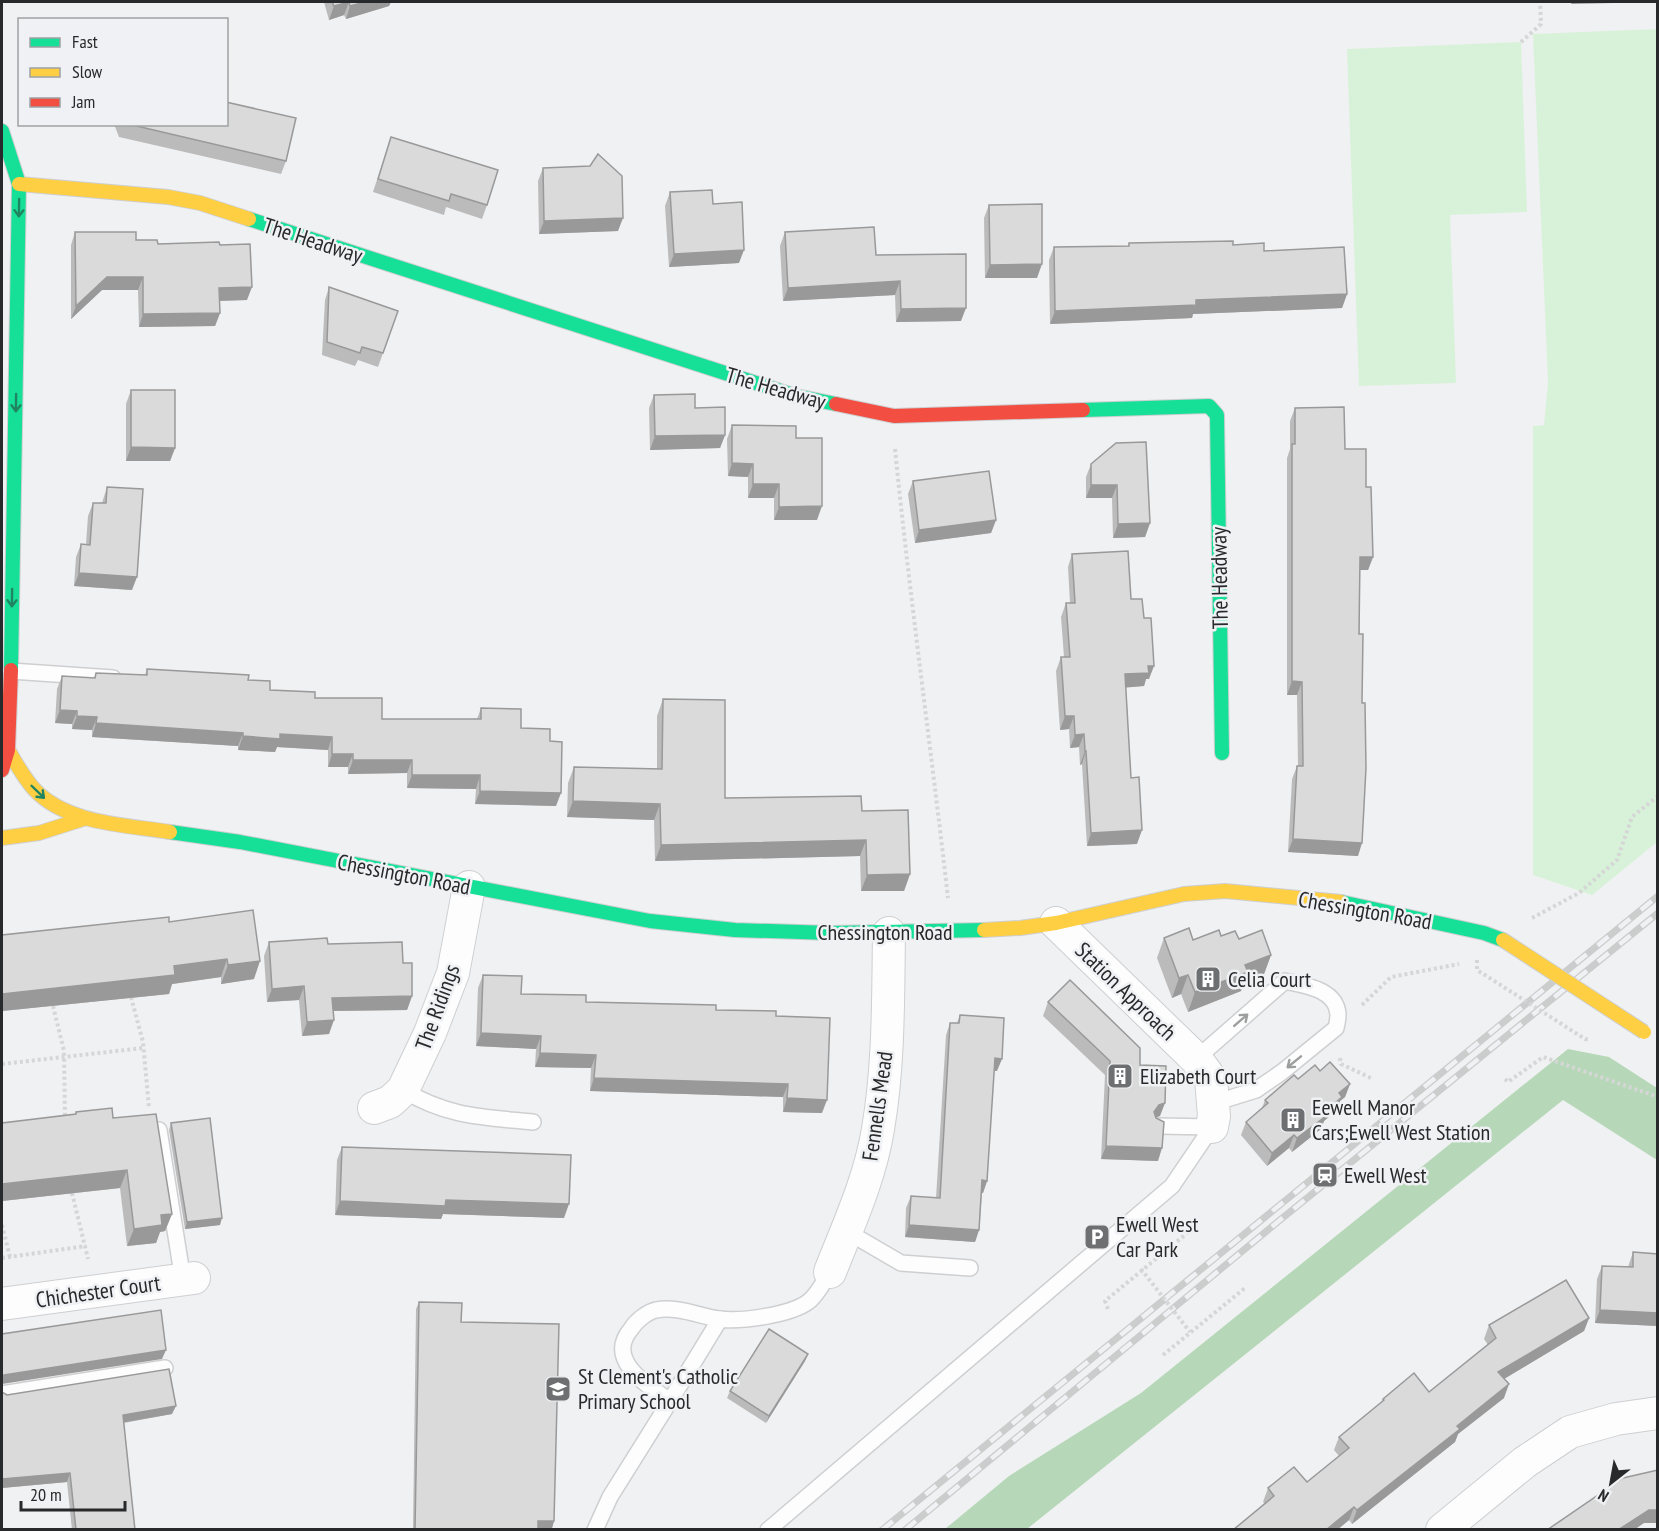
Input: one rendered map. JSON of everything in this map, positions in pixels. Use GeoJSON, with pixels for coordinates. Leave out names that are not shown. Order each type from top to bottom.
{"type":"FeatureCollection","features":[{"type":"Feature","properties":{"kind":"main road"},"geometry":{"type":"LineString","coordinates":[[2,131],[19,184],[11,664],[8,750],[2,771]]}},
{"type":"Feature","properties":{"kind":"main road","name":"The Headway"},"geometry":{"type":"LineString","coordinates":[[19,184],[168,197],[200,203],[796,396],[894,416],[1209,406],[1216,415],[1222,753]]}},
{"type":"Feature","properties":{"kind":"main road","name":"Chessington Road"},"geometry":{"type":"LineString","coordinates":[[8,750],[34,789],[47,801],[83,819],[240,842],[661,922],[735,930],[932,932],[1020,928],[1056,923],[1184,894],[1225,891],[1345,902],[1484,933],[1503,940],[1658,1041]]}},
{"type":"Feature","properties":{"kind":"main road","name":"Chessington Road"},"geometry":{"type":"LineString","coordinates":[[2,838],[39,833],[83,819]]}},
{"type":"Feature","properties":{"kind":"street","name":"The Ridings"},"geometry":{"type":"LineString","coordinates":[[403,1090],[450,984],[469,887]]}},
{"type":"Feature","properties":{"kind":"street","name":"Station Approach"},"geometry":{"type":"LineString","coordinates":[[1056,923],[1196,1059],[1211,1079],[1213,1115]]}},
{"type":"Feature","properties":{"kind":"street","name":"Fennells Mead"},"geometry":{"type":"LineString","coordinates":[[830,1272],[864,1186],[878,1131],[887,1060],[889,933]]}},
{"type":"Feature","properties":{"kind":"street"},"geometry":{"type":"LineString","coordinates":[[374,1108],[390,1102],[403,1090]]}},
{"type":"Feature","properties":{"kind":"street","name":"Chichester Court"},"geometry":{"type":"LineString","coordinates":[[2,1305],[188,1279]]}},
{"type":"Feature","properties":{"kind":"street"},"geometry":{"type":"LineString","coordinates":[[1442,1530],[1525,1462],[1570,1432],[1616,1419],[1658,1413]]}},
{"type":"Feature","properties":{"kind":"lane"},"geometry":{"type":"LineString","coordinates":[[2,638],[11,664],[122,679]]}},
{"type":"Feature","properties":{"kind":"lane","name":"Station Approach"},"geometry":{"type":"LineString","coordinates":[[1196,1059],[1285,981],[1315,987],[1332,1000],[1338,1012],[1336,1028]]}},
{"type":"Feature","properties":{"kind":"lane"},"geometry":{"type":"LineString","coordinates":[[1159,1126],[1213,1115],[1282,1072],[1336,1028]]}},
{"type":"Feature","properties":{"kind":"lane"},"geometry":{"type":"LineString","coordinates":[[403,1090],[423,1102],[464,1116],[532,1122]]}},
{"type":"Feature","properties":{"kind":"lane"},"geometry":{"type":"LineString","coordinates":[[768,1530],[1172,1186],[1213,1115]]}},
{"type":"Feature","properties":{"kind":"lane"},"geometry":{"type":"LineString","coordinates":[[159,1130],[188,1279]]}},
{"type":"Feature","properties":{"kind":"lane"},"geometry":{"type":"LineString","coordinates":[[846,1231],[901,1263],[970,1269]]}},
{"type":"Feature","properties":{"kind":"lane"},"geometry":{"type":"LineString","coordinates":[[670,1401],[635,1376],[624,1357],[624,1337],[636,1322],[656,1310],[689,1311],[720,1319],[749,1319],[782,1313],[809,1301],[830,1272]]}},
{"type":"Feature","properties":{"kind":"lane"},"geometry":{"type":"LineString","coordinates":[[595,1530],[610,1497],[720,1319]]}},
{"type":"Feature","properties":{"kind":"lane"},"geometry":{"type":"LineString","coordinates":[[2,1394],[165,1368]]}},
{"type":"Feature","properties":{"kind":"path"},"geometry":{"type":"LineString","coordinates":[[1521,42],[1541,24],[1540,2]]}},
{"type":"Feature","properties":{"kind":"path"},"geometry":{"type":"LineString","coordinates":[[894,416],[894,439],[905,552],[926,703],[948,898],[929,900],[932,932]]}},
{"type":"Feature","properties":{"kind":"path"},"geometry":{"type":"LineString","coordinates":[[1524,922],[1579,893],[1617,860],[1632,817],[1658,796]]}},
{"type":"Feature","properties":{"kind":"path"},"geometry":{"type":"LineString","coordinates":[[1373,1079],[1341,1064],[1336,1028],[1391,977],[1465,963]]}},
{"type":"Feature","properties":{"kind":"path"},"geometry":{"type":"LineString","coordinates":[[131,998],[143,1048],[150,1116],[159,1130]]}},
{"type":"Feature","properties":{"kind":"path"},"geometry":{"type":"LineString","coordinates":[[53,1006],[63,1057],[65,1126]]}},
{"type":"Feature","properties":{"kind":"path"},"geometry":{"type":"LineString","coordinates":[[2,1064],[143,1048]]}},
{"type":"Feature","properties":{"kind":"path"},"geometry":{"type":"LineString","coordinates":[[1505,1079],[1508,1082],[1543,1057],[1658,1097]]}},
{"type":"Feature","properties":{"kind":"path"},"geometry":{"type":"LineString","coordinates":[[72,1193],[86,1246],[92,1293]]}},
{"type":"Feature","properties":{"kind":"path"},"geometry":{"type":"LineString","coordinates":[[2,1225],[10,1257]]}},
{"type":"Feature","properties":{"kind":"path"},"geometry":{"type":"LineString","coordinates":[[1108,1309],[1105,1301],[1191,1229]]}},
{"type":"Feature","properties":{"kind":"path"},"geometry":{"type":"LineString","coordinates":[[2,1258],[86,1246]]}},
{"type":"Feature","properties":{"kind":"path"},"geometry":{"type":"LineString","coordinates":[[1141,1269],[1190,1332]]}},
{"type":"Feature","properties":{"kind":"path"},"geometry":{"type":"LineString","coordinates":[[1163,1355],[1245,1288]]}},
{"type":"Feature","properties":{"kind":"green space"},"geometry":{"type":"Polygon","coordinates":[[[1657,29],[1657,842],[1592,895],[1533,875],[1533,426],[1544,425],[1548,382],[1533,34],[1657,29]]]}},
{"type":"Feature","properties":{"kind":"green space"},"geometry":{"type":"Polygon","coordinates":[[[1521,42],[1527,212],[1450,215],[1456,383],[1359,386],[1347,49],[1521,42]]]}},
{"type":"Feature","properties":{"kind":"green space"},"geometry":{"type":"Polygon","coordinates":[[[1568,1049],[1609,1057],[1657,1088],[1657,1160],[1563,1100],[1027,1529],[945,1529],[1009,1476],[1141,1393],[1568,1049]]]}},
{"type":"Feature","properties":{"kind":"building"},"geometry":{"type":"Polygon","coordinates":[[[332,2],[349,2],[334,6],[332,2]]]}},
{"type":"Feature","properties":{"kind":"building"},"geometry":{"type":"Polygon","coordinates":[[[349,2],[365,2],[350,6],[349,2]]]}},
{"type":"Feature","properties":{"kind":"building"},"geometry":{"type":"Polygon","coordinates":[[[228,102],[296,118],[286,161],[137,126],[228,126],[228,102]]]}},
{"type":"Feature","properties":{"kind":"building"},"geometry":{"type":"Polygon","coordinates":[[[391,137],[498,170],[487,205],[451,194],[449,201],[378,179],[391,137]]]}},
{"type":"Feature","properties":{"kind":"building"},"geometry":{"type":"Polygon","coordinates":[[[598,154],[622,176],[623,218],[544,221],[543,168],[590,166],[598,154]]]}},
{"type":"Feature","properties":{"kind":"building"},"geometry":{"type":"Polygon","coordinates":[[[712,190],[713,204],[742,202],[744,250],[674,254],[670,192],[712,190]]]}},
{"type":"Feature","properties":{"kind":"building"},"geometry":{"type":"Polygon","coordinates":[[[1042,204],[1042,264],[990,265],[989,205],[1042,204]]]}},
{"type":"Feature","properties":{"kind":"building"},"geometry":{"type":"Polygon","coordinates":[[[874,227],[876,255],[966,254],[966,308],[901,309],[900,281],[788,288],[785,232],[874,227]]]}},
{"type":"Feature","properties":{"kind":"building"},"geometry":{"type":"Polygon","coordinates":[[[75,232],[136,232],[136,240],[157,240],[158,244],[219,242],[220,245],[250,244],[252,287],[219,288],[220,313],[143,314],[143,277],[107,277],[76,306],[75,232]]]}},
{"type":"Feature","properties":{"kind":"building"},"geometry":{"type":"Polygon","coordinates":[[[1233,241],[1233,245],[1264,243],[1264,251],[1344,247],[1347,294],[1196,300],[1196,305],[1055,311],[1054,247],[1233,241]]]}},
{"type":"Feature","properties":{"kind":"building"},"geometry":{"type":"Polygon","coordinates":[[[329,287],[398,311],[383,353],[362,347],[360,353],[327,342],[329,287]]]}},
{"type":"Feature","properties":{"kind":"building"},"geometry":{"type":"Polygon","coordinates":[[[131,390],[175,390],[175,448],[131,447],[131,390]]]}},
{"type":"Feature","properties":{"kind":"building"},"geometry":{"type":"Polygon","coordinates":[[[695,394],[695,408],[725,407],[725,435],[655,436],[654,395],[695,394]]]}},
{"type":"Feature","properties":{"kind":"building"},"geometry":{"type":"Polygon","coordinates":[[[1344,407],[1345,449],[1366,449],[1366,487],[1371,487],[1373,557],[1360,557],[1359,634],[1363,634],[1362,703],[1365,703],[1366,768],[1362,843],[1293,839],[1297,766],[1303,766],[1302,682],[1292,681],[1292,444],[1295,444],[1295,408],[1344,407]]]}},
{"type":"Feature","properties":{"kind":"building"},"geometry":{"type":"Polygon","coordinates":[[[732,425],[796,426],[796,438],[822,438],[822,506],[779,507],[779,484],[753,484],[753,464],[732,463],[732,425]]]}},
{"type":"Feature","properties":{"kind":"building"},"geometry":{"type":"Polygon","coordinates":[[[1146,442],[1150,523],[1118,524],[1117,485],[1091,485],[1091,464],[1116,443],[1146,442]]]}},
{"type":"Feature","properties":{"kind":"building"},"geometry":{"type":"Polygon","coordinates":[[[989,471],[996,520],[919,530],[913,481],[989,471]]]}},
{"type":"Feature","properties":{"kind":"building"},"geometry":{"type":"Polygon","coordinates":[[[107,487],[143,489],[137,577],[79,573],[81,544],[90,545],[93,503],[106,503],[107,487]]]}},
{"type":"Feature","properties":{"kind":"building"},"geometry":{"type":"Polygon","coordinates":[[[1128,551],[1131,599],[1142,599],[1144,618],[1151,618],[1154,666],[1148,666],[1149,673],[1125,674],[1131,778],[1139,777],[1142,830],[1091,833],[1084,734],[1075,735],[1074,716],[1065,716],[1061,657],[1070,657],[1066,603],[1075,603],[1072,554],[1128,551]]]}},
{"type":"Feature","properties":{"kind":"building"},"geometry":{"type":"Polygon","coordinates":[[[147,669],[249,675],[248,680],[270,681],[270,690],[315,692],[315,698],[382,698],[382,719],[481,719],[481,708],[521,709],[521,728],[550,729],[550,741],[562,742],[561,793],[480,791],[480,775],[412,775],[412,760],[353,760],[353,754],[332,754],[332,737],[280,734],[280,739],[243,736],[243,733],[96,723],[97,717],[77,716],[77,711],[60,710],[62,676],[95,678],[96,673],[147,675],[147,669]]]}},
{"type":"Feature","properties":{"kind":"building"},"geometry":{"type":"Polygon","coordinates":[[[663,699],[725,700],[725,798],[861,796],[862,811],[908,810],[910,874],[867,875],[866,840],[661,845],[660,804],[573,801],[574,767],[662,769],[663,699]]]}},
{"type":"Feature","properties":{"kind":"building"},"geometry":{"type":"Polygon","coordinates":[[[253,910],[260,961],[228,965],[227,959],[174,966],[175,975],[2,994],[2,935],[169,917],[169,922],[253,910]]]}},
{"type":"Feature","properties":{"kind":"building"},"geometry":{"type":"Polygon","coordinates":[[[1189,928],[1193,940],[1219,930],[1221,936],[1235,931],[1239,939],[1262,930],[1271,955],[1245,965],[1248,972],[1195,992],[1188,975],[1179,978],[1164,938],[1189,928]]]}},
{"type":"Feature","properties":{"kind":"building"},"geometry":{"type":"Polygon","coordinates":[[[327,938],[328,944],[402,942],[403,963],[412,963],[412,996],[332,998],[334,1020],[307,1022],[304,986],[272,989],[269,942],[327,938]]]}},
{"type":"Feature","properties":{"kind":"building"},"geometry":{"type":"Polygon","coordinates":[[[483,975],[522,976],[521,994],[586,995],[586,1002],[716,1005],[716,1010],[776,1011],[776,1016],[830,1018],[827,1100],[787,1098],[788,1084],[594,1078],[596,1055],[540,1053],[541,1036],[481,1033],[483,975]]]}},
{"type":"Feature","properties":{"kind":"building","name":"Elizabeth Court"},"geometry":{"type":"Polygon","coordinates":[[[1070,980],[1140,1048],[1140,1065],[1166,1066],[1165,1103],[1159,1105],[1154,1112],[1156,1118],[1164,1122],[1162,1148],[1106,1146],[1110,1061],[1048,1002],[1070,980]]]}},
{"type":"Feature","properties":{"kind":"building"},"geometry":{"type":"Polygon","coordinates":[[[960,1015],[1004,1018],[1002,1059],[995,1058],[987,1181],[982,1180],[979,1230],[909,1225],[911,1196],[940,1198],[950,1023],[959,1023],[960,1015]]]}},
{"type":"Feature","properties":{"kind":"building","name":"Eewell Manor Cars;Ewell West Station"},"geometry":{"type":"Polygon","coordinates":[[[1330,1062],[1350,1084],[1339,1093],[1342,1097],[1323,1113],[1326,1116],[1297,1138],[1294,1135],[1272,1153],[1246,1122],[1268,1103],[1265,1100],[1294,1075],[1298,1079],[1315,1065],[1320,1071],[1330,1062]]]}},
{"type":"Feature","properties":{"kind":"building"},"geometry":{"type":"Polygon","coordinates":[[[112,1108],[113,1118],[156,1114],[172,1214],[161,1215],[162,1225],[134,1229],[127,1170],[2,1184],[2,1123],[112,1108]]]}},
{"type":"Feature","properties":{"kind":"building"},"geometry":{"type":"Polygon","coordinates":[[[210,1118],[222,1218],[187,1222],[171,1123],[210,1118]]]}},
{"type":"Feature","properties":{"kind":"building"},"geometry":{"type":"Polygon","coordinates":[[[342,1147],[571,1155],[569,1204],[446,1200],[445,1206],[340,1201],[342,1147]]]}},
{"type":"Feature","properties":{"kind":"building"},"geometry":{"type":"Polygon","coordinates":[[[1633,1252],[1658,1254],[1658,1313],[1600,1310],[1602,1266],[1633,1267],[1633,1252]]]}},
{"type":"Feature","properties":{"kind":"building"},"geometry":{"type":"Polygon","coordinates":[[[1566,1280],[1589,1318],[1498,1372],[1509,1384],[1457,1426],[1460,1429],[1357,1510],[1354,1507],[1326,1530],[1233,1530],[1274,1496],[1268,1488],[1294,1467],[1307,1482],[1349,1448],[1339,1437],[1414,1373],[1429,1392],[1496,1338],[1489,1325],[1566,1280]]]}},
{"type":"Feature","properties":{"kind":"building","name":"St Clement's Catholic Primary School"},"geometry":{"type":"Polygon","coordinates":[[[419,1302],[462,1303],[461,1322],[559,1324],[554,1521],[538,1521],[538,1530],[415,1530],[419,1302]]]}},
{"type":"Feature","properties":{"kind":"building"},"geometry":{"type":"Polygon","coordinates":[[[161,1310],[166,1350],[2,1377],[2,1334],[161,1310]]]}},
{"type":"Feature","properties":{"kind":"building"},"geometry":{"type":"Polygon","coordinates":[[[769,1329],[808,1354],[769,1416],[730,1391],[769,1329]]]}},
{"type":"Feature","properties":{"kind":"building"},"geometry":{"type":"Polygon","coordinates":[[[169,1369],[176,1406],[123,1415],[135,1530],[76,1530],[70,1473],[2,1479],[2,1392],[7,1395],[169,1369]]]}},
{"type":"Feature","properties":{"kind":"building"},"geometry":{"type":"Polygon","coordinates":[[[1658,1470],[1658,1510],[1649,1510],[1618,1530],[1547,1530],[1623,1478],[1658,1470]]]}},
{"type":"Feature","properties":{"kind":"railway"},"geometry":{"type":"LineString","coordinates":[[882,1530],[1658,896]]}},
{"type":"Feature","properties":{"kind":"railway"},"geometry":{"type":"LineString","coordinates":[[905,1530],[1280,1220],[1658,913]]}},
{"type":"Feature","properties":{"kind":"traffic: fast"},"geometry":{"type":"LineString","coordinates":[[2,131],[19,184],[11,670]]}},
{"type":"Feature","properties":{"kind":"traffic: fast"},"geometry":{"type":"LineString","coordinates":[[249,219],[796,396],[836,404]]}},
{"type":"Feature","properties":{"kind":"traffic: fast"},"geometry":{"type":"LineString","coordinates":[[1083,410],[1209,406],[1217,415],[1222,753]]}},
{"type":"Feature","properties":{"kind":"traffic: fast"},"geometry":{"type":"LineString","coordinates":[[170,832],[240,842],[650,921],[735,930],[831,933],[984,930]]}},
{"type":"Feature","properties":{"kind":"traffic: fast"},"geometry":{"type":"LineString","coordinates":[[1341,902],[1484,933],[1503,940]]}},
{"type":"Feature","properties":{"kind":"traffic: slow"},"geometry":{"type":"LineString","coordinates":[[19,184],[168,197],[200,203],[249,219]]}},
{"type":"Feature","properties":{"kind":"traffic: slow"},"geometry":{"type":"LineString","coordinates":[[8,750],[34,789],[47,801],[63,810],[117,825],[170,832]]}},
{"type":"Feature","properties":{"kind":"traffic: slow"},"geometry":{"type":"LineString","coordinates":[[2,838],[39,833],[83,819]]}},
{"type":"Feature","properties":{"kind":"traffic: slow"},"geometry":{"type":"LineString","coordinates":[[984,930],[1056,923],[1184,894],[1225,891],[1341,902]]}},
{"type":"Feature","properties":{"kind":"traffic: slow"},"geometry":{"type":"LineString","coordinates":[[1503,940],[1644,1032]]}},
{"type":"Feature","properties":{"kind":"traffic: jam"},"geometry":{"type":"LineString","coordinates":[[836,404],[894,416],[1083,410]]}},
{"type":"Feature","properties":{"kind":"traffic: jam"},"geometry":{"type":"LineString","coordinates":[[2,770],[8,750],[11,670]]}},
{"type":"Feature","properties":{"kind":"place","name":"Celia Court"},"geometry":{"type":"Point","coordinates":[1208,979]}},
{"type":"Feature","properties":{"kind":"place","name":"Elizabeth Court"},"geometry":{"type":"Point","coordinates":[1120,1076]}},
{"type":"Feature","properties":{"kind":"place","name":"Eewell Manor Cars;Ewell West Station"},"geometry":{"type":"Point","coordinates":[1293,1120]}},
{"type":"Feature","properties":{"kind":"place","name":"Ewell West"},"geometry":{"type":"Point","coordinates":[1325,1175]}},
{"type":"Feature","properties":{"kind":"place","name":"Ewell West Car Park"},"geometry":{"type":"Point","coordinates":[1097,1237]}},
{"type":"Feature","properties":{"kind":"place","name":"St Clement's Catholic Primary School"},"geometry":{"type":"Point","coordinates":[558,1389]}}]}
